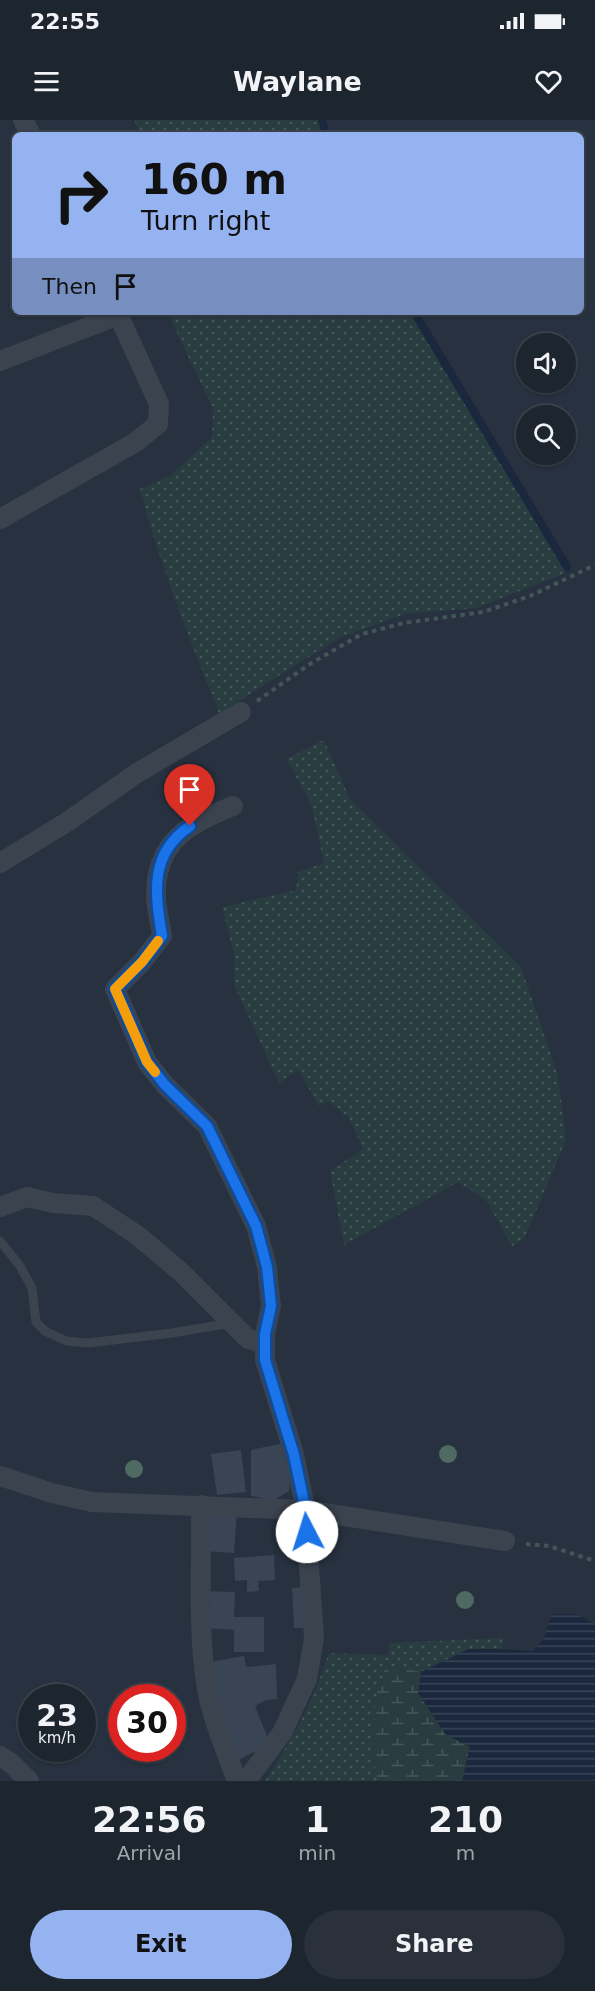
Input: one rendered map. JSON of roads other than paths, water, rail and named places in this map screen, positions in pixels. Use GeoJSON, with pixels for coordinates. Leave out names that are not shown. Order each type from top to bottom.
{"type":"FeatureCollection","features":[{"type":"Feature","properties":{"kind":"street"},"geometry":{"type":"LineString","coordinates":[[0,361],[113,315]]}},
{"type":"Feature","properties":{"kind":"street"},"geometry":{"type":"LineString","coordinates":[[0,519],[129,446],[158,424],[159,404],[119,315]]}},
{"type":"Feature","properties":{"kind":"street"},"geometry":{"type":"LineString","coordinates":[[0,863],[67,822],[137,772],[242,712]]}},
{"type":"Feature","properties":{"kind":"street"},"geometry":{"type":"LineString","coordinates":[[233,806],[201,818],[179,834],[160,861],[156,894],[162,936],[142,962],[115,989],[147,1062],[165,1085],[207,1126],[256,1226],[267,1267],[271,1306],[265,1360],[294,1455],[305,1510],[314,1638],[307,1679],[282,1733],[246,1781]]}},
{"type":"Feature","properties":{"kind":"street"},"geometry":{"type":"LineString","coordinates":[[0,1207],[27,1197],[53,1203],[93,1206],[137,1235],[181,1272],[248,1339],[265,1344]]}},
{"type":"Feature","properties":{"kind":"street"},"geometry":{"type":"LineString","coordinates":[[0,1476],[52,1493],[92,1502],[305,1510],[504,1541]]}},
{"type":"Feature","properties":{"kind":"street"},"geometry":{"type":"LineString","coordinates":[[201,1505],[201,1628],[207,1690],[219,1734],[237,1781]]}},
{"type":"Feature","properties":{"kind":"street"},"geometry":{"type":"LineString","coordinates":[[0,1756],[11,1763],[29,1781]]}},
{"type":"Feature","properties":{"kind":"lane"},"geometry":{"type":"LineString","coordinates":[[0,1241],[20,1266],[32,1288],[36,1322],[45,1331],[66,1341],[88,1342],[172,1333],[231,1323]]}},
{"type":"Feature","properties":{"kind":"water"},"geometry":{"type":"Polygon","coordinates":[[[552,1614],[576,1614],[595,1624],[595,1781],[462,1781],[470,1747],[445,1734],[418,1693],[421,1672],[469,1649],[533,1651],[544,1638],[552,1614]]]}},
{"type":"Feature","properties":{"kind":"waterway"},"geometry":{"type":"LineString","coordinates":[[322,120],[325,132]]}},
{"type":"Feature","properties":{"kind":"waterway"},"geometry":{"type":"LineString","coordinates":[[416,315],[567,567]]}}]}
